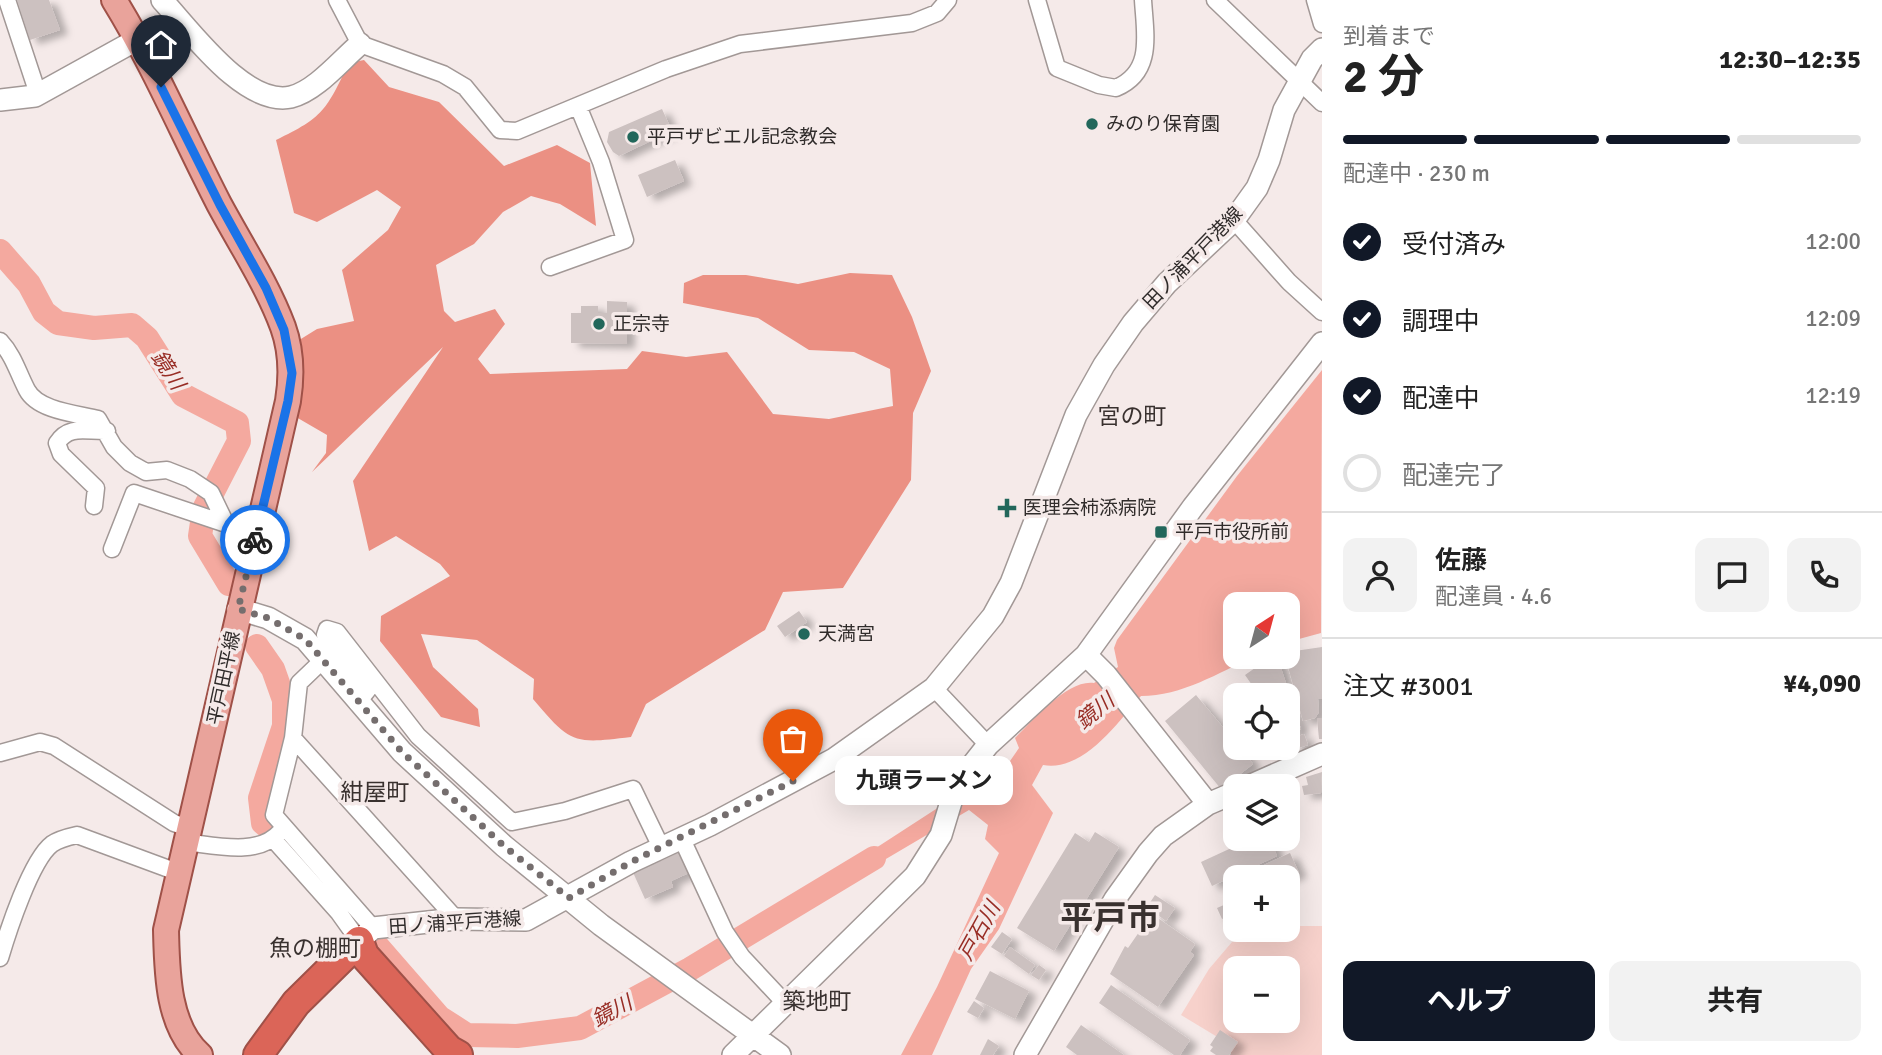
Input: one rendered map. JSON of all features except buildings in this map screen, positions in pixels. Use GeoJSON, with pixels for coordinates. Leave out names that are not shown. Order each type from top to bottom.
{"type":"FeatureCollection","features":[{"type":"Feature","properties":{"kind":"highway"},"geometry":{"type":"LineString","coordinates":[[258,1055],[296,1003],[366,935]]}},
{"type":"Feature","properties":{"kind":"highway"},"geometry":{"type":"LineString","coordinates":[[366,935],[364,955],[449,1050],[457,1055]]}},
{"type":"Feature","properties":{"kind":"main road","name":"平戸田平線"},"geometry":{"type":"LineString","coordinates":[[114,0],[138,39],[220,205],[266,288],[284,330],[292,373],[238,609],[226,675],[177,872],[166,930],[167,975],[178,1022],[200,1055]]}},
{"type":"Feature","properties":{"kind":"street"},"geometry":{"type":"LineString","coordinates":[[7,0],[38,94]]}},
{"type":"Feature","properties":{"kind":"street"},"geometry":{"type":"LineString","coordinates":[[162,0],[247,88],[271,97],[292,97],[309,88],[360,44]]}},
{"type":"Feature","properties":{"kind":"street"},"geometry":{"type":"LineString","coordinates":[[337,0],[360,44],[443,74],[465,88],[500,130],[517,131],[666,69],[740,44],[912,23],[937,13],[948,0]]}},
{"type":"Feature","properties":{"kind":"street"},"geometry":{"type":"LineString","coordinates":[[1037,0],[1057,68],[1099,85],[1116,88],[1135,76],[1143,64],[1146,50],[1143,0]]}},
{"type":"Feature","properties":{"kind":"street"},"geometry":{"type":"LineString","coordinates":[[1215,0],[1322,103]]}},
{"type":"Feature","properties":{"kind":"street"},"geometry":{"type":"LineString","coordinates":[[1315,0],[1322,24]]}},
{"type":"Feature","properties":{"kind":"street"},"geometry":{"type":"LineString","coordinates":[[0,100],[38,94],[138,39]]}},
{"type":"Feature","properties":{"kind":"street","name":"田ノ浦平戸港線"},"geometry":{"type":"LineString","coordinates":[[366,935],[456,919],[526,920],[661,847],[710,825],[834,759],[934,688],[993,616],[1011,583],[1076,415],[1104,365],[1133,323],[1167,283],[1234,220],[1256,188],[1269,160],[1284,110],[1322,49]]}},
{"type":"Feature","properties":{"kind":"street"},"geometry":{"type":"LineString","coordinates":[[550,267],[625,240],[601,162],[578,106]]}},
{"type":"Feature","properties":{"kind":"street"},"geometry":{"type":"LineString","coordinates":[[1234,220],[1289,282],[1322,312]]}},
{"type":"Feature","properties":{"kind":"street"},"geometry":{"type":"LineString","coordinates":[[0,341],[15,361],[28,394],[50,407],[98,419],[114,447],[130,463],[146,472],[167,470],[190,479],[211,493],[219,518]]}},
{"type":"Feature","properties":{"kind":"street"},"geometry":{"type":"LineString","coordinates":[[733,1055],[915,876],[941,835],[954,792],[989,745],[1086,655],[1193,507],[1322,343]]}},
{"type":"Feature","properties":{"kind":"street"},"geometry":{"type":"LineString","coordinates":[[94,506],[96,488],[61,454],[57,443],[62,434],[74,429],[107,431]]}},
{"type":"Feature","properties":{"kind":"street"},"geometry":{"type":"LineString","coordinates":[[112,549],[134,493],[198,516],[219,518],[257,531]]}},
{"type":"Feature","properties":{"kind":"street"},"geometry":{"type":"LineString","coordinates":[[238,609],[290,628],[305,639],[357,703],[446,794],[569,898],[662,970],[780,1055]]}},
{"type":"Feature","properties":{"kind":"street"},"geometry":{"type":"LineString","coordinates":[[357,703],[366,691],[325,635],[327,629],[337,632],[418,736],[512,822],[565,811],[633,789],[661,847]]}},
{"type":"Feature","properties":{"kind":"street"},"geometry":{"type":"LineString","coordinates":[[1086,655],[1106,675],[1208,804]]}},
{"type":"Feature","properties":{"kind":"street"},"geometry":{"type":"LineString","coordinates":[[323,660],[299,683],[293,738],[274,815],[280,833],[339,914],[366,935]]}},
{"type":"Feature","properties":{"kind":"street"},"geometry":{"type":"LineString","coordinates":[[934,688],[989,745]]}},
{"type":"Feature","properties":{"kind":"street"},"geometry":{"type":"LineString","coordinates":[[293,738],[456,919]]}},
{"type":"Feature","properties":{"kind":"street"},"geometry":{"type":"LineString","coordinates":[[0,753],[40,742],[54,746],[174,823],[187,835],[242,848],[280,833]]}},
{"type":"Feature","properties":{"kind":"street"},"geometry":{"type":"LineString","coordinates":[[1276,774],[1322,754]]}},
{"type":"Feature","properties":{"kind":"street"},"geometry":{"type":"LineString","coordinates":[[1025,1055],[1115,899],[1147,853],[1163,836],[1208,804],[1223,798]]}},
{"type":"Feature","properties":{"kind":"street"},"geometry":{"type":"LineString","coordinates":[[0,958],[12,919],[37,865],[50,846],[64,838],[77,835],[177,872]]}},
{"type":"Feature","properties":{"kind":"street"},"geometry":{"type":"LineString","coordinates":[[681,837],[725,932],[742,957],[785,1003]]}},
{"type":"Feature","properties":{"kind":"shaded area"},"geometry":{"type":"Polygon","coordinates":[[[364,60],[389,87],[439,102],[504,166],[557,145],[590,163],[596,226],[560,204],[531,196],[503,212],[474,244],[436,265],[444,311],[455,322],[495,309],[505,324],[478,359],[490,374],[627,369],[642,351],[686,357],[727,352],[773,414],[829,419],[893,406],[890,369],[854,352],[809,350],[758,318],[683,303],[684,283],[703,275],[746,275],[798,284],[850,273],[892,275],[912,317],[931,371],[913,413],[911,480],[843,588],[783,592],[765,630],[646,704],[631,737],[597,740],[574,738],[556,725],[533,699],[534,679],[477,640],[421,634],[433,667],[478,709],[480,727],[441,717],[380,641],[381,616],[450,576],[440,564],[396,536],[369,551],[353,481],[443,347],[312,472],[326,453],[327,435],[296,417],[296,342],[317,329],[354,321],[342,270],[388,230],[401,207],[377,190],[317,222],[294,213],[276,140],[314,118],[335,92],[349,63],[364,60]]]}},
{"type":"Feature","properties":{"kind":"shaded area"},"geometry":{"type":"Polygon","coordinates":[[[1300,926],[1322,926],[1322,1055],[1231,1055],[1229,1044],[1181,1015],[1209,969],[1232,942],[1300,942],[1300,926]]]}},
{"type":"Feature","properties":{"kind":"water","name":"戸石川"},"geometry":{"type":"Polygon","coordinates":[[[1322,370],[1321,633],[1300,639],[1300,592],[1223,592],[1223,669],[1228,669],[1185,688],[1141,696],[1110,732],[1086,753],[1058,765],[1043,765],[1032,785],[1053,813],[999,929],[971,969],[932,1055],[901,1055],[937,987],[999,853],[985,839],[988,825],[969,810],[852,879],[842,870],[1010,761],[1019,748],[1015,738],[1052,702],[1073,687],[1094,683],[1118,667],[1114,648],[1117,640],[1237,476],[1322,370]]]}},
{"type":"Feature","properties":{"kind":"waterway","name":"鏡川"},"geometry":{"type":"LineString","coordinates":[[0,251],[29,284],[44,312],[58,323],[94,328],[132,325],[147,338],[183,395],[237,423],[239,441],[204,509],[200,536],[229,584]]}},
{"type":"Feature","properties":{"kind":"waterway","name":"鏡川"},"geometry":{"type":"LineString","coordinates":[[257,646],[273,669],[284,700],[284,726],[260,798],[263,823],[291,847],[439,1017],[467,1035],[517,1036],[580,1028],[690,969],[874,858]]}},
{"type":"Feature","properties":{"kind":"way so far"},"geometry":{"type":"LineString","coordinates":[[255,540],[238,609],[268,618],[290,628],[305,639],[357,703],[402,752],[504,846],[569,898],[631,862],[710,825],[793,781]]}},
{"type":"Feature","properties":{"kind":"place","name":"みのり保育園"},"geometry":{"type":"Point","coordinates":[1092,124]}},
{"type":"Feature","properties":{"kind":"place","name":"平戸ザビエル記念教会"},"geometry":{"type":"Point","coordinates":[633,137]}},
{"type":"Feature","properties":{"kind":"place","name":"正宗寺"},"geometry":{"type":"Point","coordinates":[599,324]}},
{"type":"Feature","properties":{"kind":"place","name":"医理会柿添病院"},"geometry":{"type":"Point","coordinates":[1007,508]}},
{"type":"Feature","properties":{"kind":"place","name":"平戸市役所前"},"geometry":{"type":"Point","coordinates":[1161,532]}},
{"type":"Feature","properties":{"kind":"place","name":"天満宮"},"geometry":{"type":"Point","coordinates":[804,634]}},
{"type":"Feature","properties":{"kind":"place","name":"九頭ラーメン"},"geometry":{"type":"Point","coordinates":[793,781]}},
{"type":"Feature","properties":{"kind":"district","name":"宮の町"},"geometry":{"type":"Point","coordinates":[1132,416]}},
{"type":"Feature","properties":{"kind":"district","name":"紺屋町"},"geometry":{"type":"Point","coordinates":[375,792]}},
{"type":"Feature","properties":{"kind":"district","name":"平戸市"},"geometry":{"type":"Point","coordinates":[1110,918]}},
{"type":"Feature","properties":{"kind":"district","name":"魚の棚町"},"geometry":{"type":"Point","coordinates":[315,948]}},
{"type":"Feature","properties":{"kind":"district","name":"築地町"},"geometry":{"type":"Point","coordinates":[817,1001]}},
{"type":"Feature","properties":{"kind":"route"},"geometry":{"type":"LineString","coordinates":[[161,87],[220,205],[266,288],[284,330],[292,373],[288,401],[255,540]]}}]}
